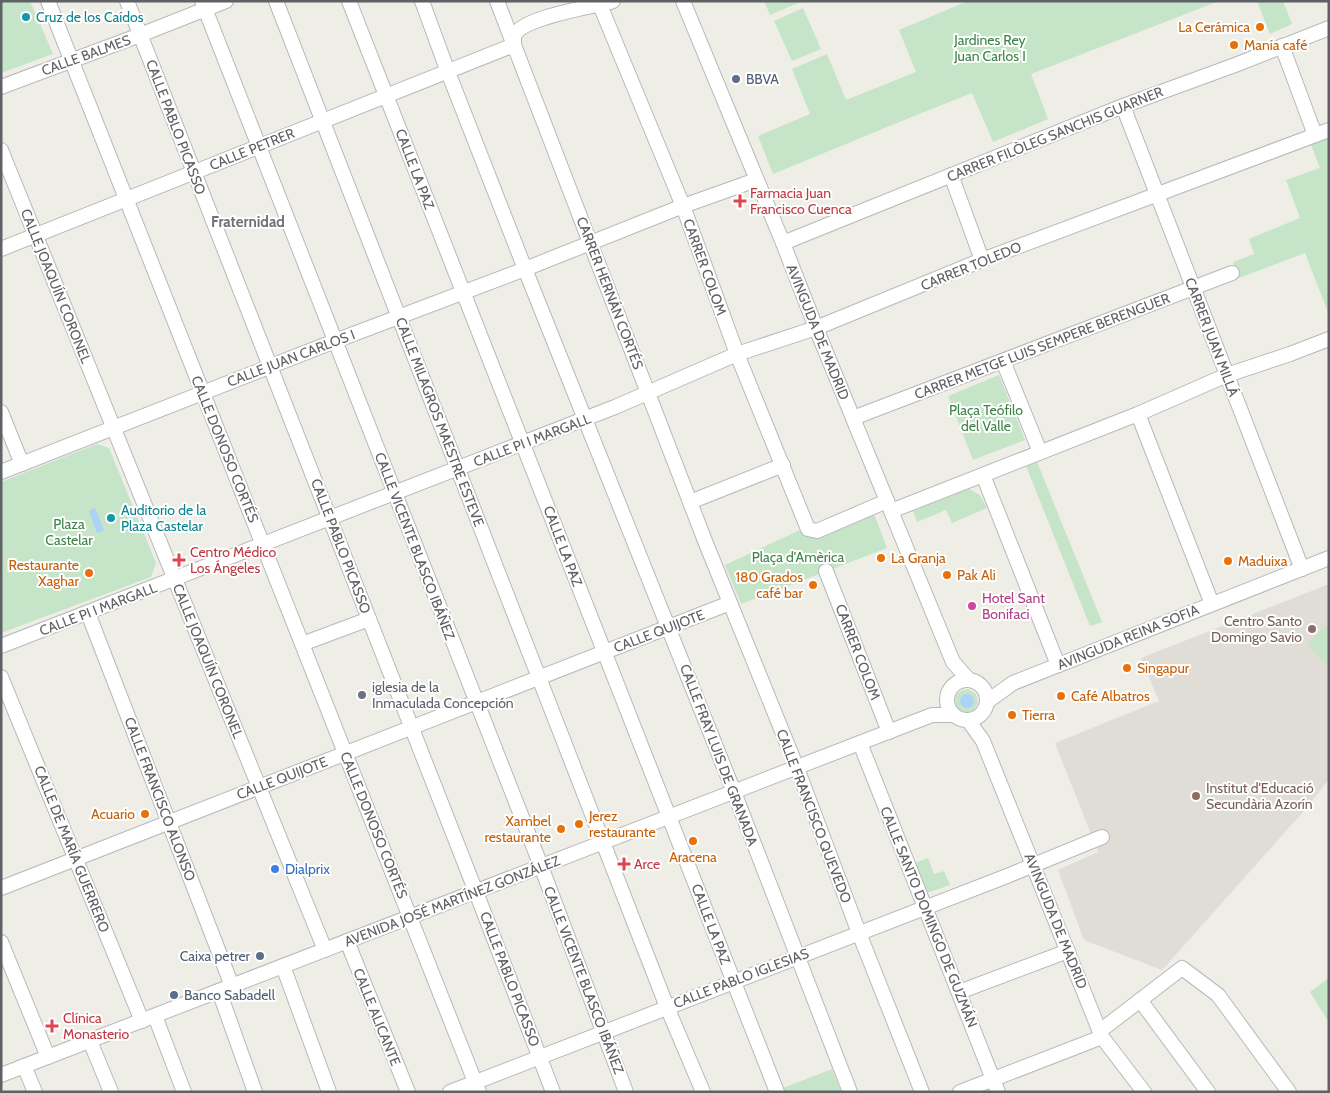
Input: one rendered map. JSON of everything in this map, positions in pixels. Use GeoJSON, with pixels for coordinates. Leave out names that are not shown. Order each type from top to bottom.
{"type":"FeatureCollection","features":[{"type":"Feature","properties":{"kind":"street","name":"CALLE DONOSO CORTÉS"},"geometry":{"type":"LineString","coordinates":[[48,1],[477,1087]]}},
{"type":"Feature","properties":{"kind":"street","name":"CALLE PABLO PICASSO"},"geometry":{"type":"LineString","coordinates":[[127,1],[553,1092]]}},
{"type":"Feature","properties":{"kind":"street","name":"CALLE BALMES"},"geometry":{"type":"LineString","coordinates":[[1,87],[140,35],[204,6],[226,1]]}},
{"type":"Feature","properties":{"kind":"street","name":"CALLE MILAGROS MAESTRE ESTEVE"},"geometry":{"type":"LineString","coordinates":[[276,1],[667,1007],[703,1092]]}},
{"type":"Feature","properties":{"kind":"street","name":"CALLE LA PAZ"},"geometry":{"type":"LineString","coordinates":[[349,1],[777,1092]]}},
{"type":"Feature","properties":{"kind":"street","name":"CALLE FRAY LUIS DE GRANADA"},"geometry":{"type":"LineString","coordinates":[[422,1],[542,313],[734,792],[850,1092]]}},
{"type":"Feature","properties":{"kind":"street","name":"CARRER HERNÁN CORTÉS"},"geometry":{"type":"LineString","coordinates":[[497,1],[705,541]]}},
{"type":"Feature","properties":{"kind":"street","name":"AVINGUDA DE MADRID"},"geometry":{"type":"LineString","coordinates":[[683,1],[953,662],[968,679]]}},
{"type":"Feature","properties":{"kind":"street"},"geometry":{"type":"LineString","coordinates":[[514,45],[514,36],[529,23],[606,3]]}},
{"type":"Feature","properties":{"kind":"street","name":"CARRER COLOM"},"geometry":{"type":"LineString","coordinates":[[606,3],[738,354],[808,529],[817,531],[889,506]]}},
{"type":"Feature","properties":{"kind":"street","name":"CALLE VICENTE BLASCO IBÁÑEZ"},"geometry":{"type":"LineString","coordinates":[[204,6],[541,866],[626,1092]]}},
{"type":"Feature","properties":{"kind":"street","name":"CARRER FILÒLEG SANCHIS GUARNER"},"geometry":{"type":"LineString","coordinates":[[783,243],[1123,106],[1329,28]]}},
{"type":"Feature","properties":{"kind":"street","name":"CALLE PETRER"},"geometry":{"type":"LineString","coordinates":[[1,248],[514,45]]}},
{"type":"Feature","properties":{"kind":"street"},"geometry":{"type":"LineString","coordinates":[[1282,46],[1315,135]]}},
{"type":"Feature","properties":{"kind":"street","name":"CARRER JUAN MILLÁ"},"geometry":{"type":"LineString","coordinates":[[1123,106],[1302,569]]}},
{"type":"Feature","properties":{"kind":"street","name":"CARRER TOLEDO"},"geometry":{"type":"LineString","coordinates":[[615,407],[738,354],[816,328],[982,260],[1329,130]]}},
{"type":"Feature","properties":{"kind":"street","name":"CALLE JOAQUÍN CORONEL"},"geometry":{"type":"LineString","coordinates":[[1,150],[325,950]]}},
{"type":"Feature","properties":{"kind":"street"},"geometry":{"type":"LineString","coordinates":[[951,175],[982,260]]}},
{"type":"Feature","properties":{"kind":"street","name":"CALLE JUAN CARLOS I"},"geometry":{"type":"LineString","coordinates":[[1,472],[683,206],[756,180]]}},
{"type":"Feature","properties":{"kind":"street","name":"CARRER METGE LUIS SEMPERE BERENGUER"},"geometry":{"type":"LineString","coordinates":[[853,418],[1232,273]]}},
{"type":"Feature","properties":{"kind":"street"},"geometry":{"type":"LineString","coordinates":[[889,506],[983,475],[1138,414],[1227,375],[1329,339]]}},
{"type":"Feature","properties":{"kind":"street"},"geometry":{"type":"LineString","coordinates":[[1003,361],[1040,452]]}},
{"type":"Feature","properties":{"kind":"street","name":"CALLE PI I MARGALL"},"geometry":{"type":"LineString","coordinates":[[1,646],[615,407]]}},
{"type":"Feature","properties":{"kind":"street"},"geometry":{"type":"LineString","coordinates":[[1,412],[22,464]]}},
{"type":"Feature","properties":{"kind":"street"},"geometry":{"type":"LineString","coordinates":[[1138,414],[1212,604]]}},
{"type":"Feature","properties":{"kind":"street"},"geometry":{"type":"LineString","coordinates":[[690,502],[783,465]]}},
{"type":"Feature","properties":{"kind":"street"},"geometry":{"type":"LineString","coordinates":[[983,475],[1058,665]]}},
{"type":"Feature","properties":{"kind":"street","name":"CALLE FRANCISCO QUEVEDO"},"geometry":{"type":"LineString","coordinates":[[705,541],[797,768],[859,933],[922,1092]]}},
{"type":"Feature","properties":{"kind":"street","name":"AVINGUDA REINA SOFIA"},"geometry":{"type":"LineString","coordinates":[[982,686],[1010,684],[1329,558]]}},
{"type":"Feature","properties":{"kind":"street","name":"CARRER COLOM"},"geometry":{"type":"LineString","coordinates":[[826,571],[889,732]]}},
{"type":"Feature","properties":{"kind":"street","name":"CALLE QUIJOTE"},"geometry":{"type":"LineString","coordinates":[[1,888],[730,603]]}},
{"type":"Feature","properties":{"kind":"street","name":"CALLE FRANCISCO ALONSO"},"geometry":{"type":"LineString","coordinates":[[88,613],[168,822],[225,988],[256,1092]]}},
{"type":"Feature","properties":{"kind":"street"},"geometry":{"type":"LineString","coordinates":[[302,644],[369,619]]}},
{"type":"Feature","properties":{"kind":"street","name":"AVINGUDA DE MADRID"},"geometry":{"type":"LineString","coordinates":[[953,662],[953,686]]}},
{"type":"Feature","properties":{"kind":"street","name":"CALLE DE MARÍA GUERRERO"},"geometry":{"type":"LineString","coordinates":[[1,677],[76,859],[148,1018],[184,1092]]}},
{"type":"Feature","properties":{"kind":"street"},"geometry":{"type":"LineString","coordinates":[[968,679],[982,686],[986,693],[985,708],[976,718],[968,720],[954,715],[948,708],[947,700],[948,693],[953,686],[959,681],[968,679]]}},
{"type":"Feature","properties":{"kind":"street","name":"AVINGUDA REINA SOFIA"},"geometry":{"type":"LineString","coordinates":[[985,708],[1010,684]]}},
{"type":"Feature","properties":{"kind":"street"},"geometry":{"type":"LineString","coordinates":[[932,715],[947,700]]}},
{"type":"Feature","properties":{"kind":"street","name":"AVINGUDA DE MADRID"},"geometry":{"type":"LineString","coordinates":[[984,740],[985,708]]}},
{"type":"Feature","properties":{"kind":"street"},"geometry":{"type":"LineString","coordinates":[[932,715],[954,715]]}},
{"type":"Feature","properties":{"kind":"street","name":"AVENIDA JOSÉ MARTÍNEZ GONZÁLEZ"},"geometry":{"type":"LineString","coordinates":[[1,1075],[932,715]]}},
{"type":"Feature","properties":{"kind":"street","name":"AVINGUDA DE MADRID"},"geometry":{"type":"LineString","coordinates":[[968,720],[984,740],[1101,1034],[1144,1092]]}},
{"type":"Feature","properties":{"kind":"street","name":"CALLE SANTO DOMINGO DE GUZMÁN"},"geometry":{"type":"LineString","coordinates":[[860,743],[996,1085]]}},
{"type":"Feature","properties":{"kind":"street","name":"CALLE PABLO IGLESIAS"},"geometry":{"type":"LineString","coordinates":[[450,1092],[477,1087],[540,1057],[1102,837]]}},
{"type":"Feature","properties":{"kind":"street","name":"CALLE ALICANTE"},"geometry":{"type":"LineString","coordinates":[[347,941],[408,1092]]}},
{"type":"Feature","properties":{"kind":"street"},"geometry":{"type":"LineString","coordinates":[[1,942],[48,1057]]}},
{"type":"Feature","properties":{"kind":"street"},"geometry":{"type":"LineString","coordinates":[[958,992],[1068,951]]}},
{"type":"Feature","properties":{"kind":"street"},"geometry":{"type":"LineString","coordinates":[[283,966],[330,1092]]}},
{"type":"Feature","properties":{"kind":"street"},"geometry":{"type":"LineString","coordinates":[[960,1092],[996,1085],[1101,1034],[1140,1000],[1182,968],[1218,995],[1289,1092]]}},
{"type":"Feature","properties":{"kind":"street"},"geometry":{"type":"LineString","coordinates":[[1140,1000],[1208,1092]]}},
{"type":"Feature","properties":{"kind":"street"},"geometry":{"type":"LineString","coordinates":[[90,1041],[111,1092]]}},
{"type":"Feature","properties":{"kind":"street"},"geometry":{"type":"LineString","coordinates":[[24,1066],[35,1092]]}},
{"type":"Feature","properties":{"kind":"shaded area","name":"Institut d'Educació Secundària Azorín"},"geometry":{"type":"Polygon","coordinates":[[[1329,584],[1329,779],[1303,812],[1162,970],[1084,940],[1058,870],[1098,852],[1055,743],[1159,701],[1141,658],[1329,584]]]}},
{"type":"Feature","properties":{"kind":"green space"},"geometry":{"type":"Polygon","coordinates":[[[1,1],[30,1],[53,54],[1,73],[1,1]]]}},
{"type":"Feature","properties":{"kind":"green space"},"geometry":{"type":"Polygon","coordinates":[[[764,1],[803,1],[770,15],[764,1]]]}},
{"type":"Feature","properties":{"kind":"green space","name":"Jardines Rey Juan Carlos I"},"geometry":{"type":"Polygon","coordinates":[[[968,1],[1219,1],[1031,74],[1048,119],[993,142],[972,93],[773,174],[758,136],[810,114],[792,69],[827,54],[846,100],[916,72],[899,30],[968,1]]]}},
{"type":"Feature","properties":{"kind":"green space"},"geometry":{"type":"Polygon","coordinates":[[[1257,1],[1283,1],[1292,24],[1270,34],[1257,1]]]}},
{"type":"Feature","properties":{"kind":"green space"},"geometry":{"type":"Polygon","coordinates":[[[803,8],[821,49],[792,61],[774,21],[803,8]]]}},
{"type":"Feature","properties":{"kind":"green space"},"geometry":{"type":"Polygon","coordinates":[[[1329,138],[1329,315],[1305,253],[1239,278],[1233,262],[1254,254],[1249,239],[1300,218],[1286,180],[1320,168],[1311,145],[1329,138]]]}},
{"type":"Feature","properties":{"kind":"green space","name":"Plaça Teófilo del Valle"},"geometry":{"type":"Polygon","coordinates":[[[999,375],[1025,440],[973,460],[948,396],[999,375]]]}},
{"type":"Feature","properties":{"kind":"green space","name":"Plaza Castelar"},"geometry":{"type":"Polygon","coordinates":[[[97,444],[109,448],[156,563],[151,577],[1,633],[1,482],[97,444]]]}},
{"type":"Feature","properties":{"kind":"green space"},"geometry":{"type":"Polygon","coordinates":[[[1037,462],[1102,622],[1090,626],[1026,466],[1037,462]]]}},
{"type":"Feature","properties":{"kind":"green space"},"geometry":{"type":"Polygon","coordinates":[[[969,489],[980,495],[987,508],[952,523],[946,510],[917,522],[913,511],[969,489]]]}},
{"type":"Feature","properties":{"kind":"green space","name":"Plaça d'Amèrica"},"geometry":{"type":"Polygon","coordinates":[[[874,514],[887,548],[741,604],[725,565],[802,529],[833,532],[874,514]]]}},
{"type":"Feature","properties":{"kind":"green space"},"geometry":{"type":"Polygon","coordinates":[[[1329,623],[1329,667],[1307,644],[1329,623]]]}},
{"type":"Feature","properties":{"kind":"green space"},"geometry":{"type":"Polygon","coordinates":[[[968,689],[976,694],[978,703],[974,710],[967,712],[958,708],[955,699],[957,694],[968,689]]]}},
{"type":"Feature","properties":{"kind":"green space"},"geometry":{"type":"Polygon","coordinates":[[[928,858],[934,874],[944,871],[950,885],[927,893],[915,863],[928,858]]]}},
{"type":"Feature","properties":{"kind":"green space"},"geometry":{"type":"Polygon","coordinates":[[[1329,978],[1329,1023],[1310,992],[1329,978]]]}},
{"type":"Feature","properties":{"kind":"green space"},"geometry":{"type":"Polygon","coordinates":[[[832,1069],[841,1092],[785,1092],[783,1088],[832,1069]]]}},
{"type":"Feature","properties":{"kind":"water"},"geometry":{"type":"Polygon","coordinates":[[[95,508],[104,530],[97,533],[89,511],[95,508]]]}},
{"type":"Feature","properties":{"kind":"water"},"geometry":{"type":"Polygon","coordinates":[[[964,694],[970,694],[974,701],[970,708],[964,708],[960,704],[960,698],[964,694]]]}},
{"type":"Feature","properties":{"kind":"place","name":"Cruz de los Caídos"},"geometry":{"type":"Point","coordinates":[26,17]}},
{"type":"Feature","properties":{"kind":"place","name":"La Cerámica"},"geometry":{"type":"Point","coordinates":[1260,27]}},
{"type":"Feature","properties":{"kind":"place","name":"Manía café"},"geometry":{"type":"Point","coordinates":[1234,45]}},
{"type":"Feature","properties":{"kind":"place","name":"BBVA"},"geometry":{"type":"Point","coordinates":[736,79]}},
{"type":"Feature","properties":{"kind":"place","name":"Farmacia Juan Francisco Cuenca"},"geometry":{"type":"Point","coordinates":[740,201]}},
{"type":"Feature","properties":{"kind":"place","name":"Auditorio de la Plaza Castelar"},"geometry":{"type":"Point","coordinates":[111,518]}},
{"type":"Feature","properties":{"kind":"place","name":"La Granja"},"geometry":{"type":"Point","coordinates":[881,558]}},
{"type":"Feature","properties":{"kind":"place","name":"Centro Médico Los Ángeles"},"geometry":{"type":"Point","coordinates":[179,560]}},
{"type":"Feature","properties":{"kind":"place","name":"Maduixa"},"geometry":{"type":"Point","coordinates":[1228,561]}},
{"type":"Feature","properties":{"kind":"place","name":"Restaurante Xaghar"},"geometry":{"type":"Point","coordinates":[89,573]}},
{"type":"Feature","properties":{"kind":"place","name":"Pak Ali"},"geometry":{"type":"Point","coordinates":[947,575]}},
{"type":"Feature","properties":{"kind":"place","name":"180 Grados café bar"},"geometry":{"type":"Point","coordinates":[813,585]}},
{"type":"Feature","properties":{"kind":"place","name":"Hotel Sant Bonifaci"},"geometry":{"type":"Point","coordinates":[972,606]}},
{"type":"Feature","properties":{"kind":"place","name":"Centro Santo Domingo Savio"},"geometry":{"type":"Point","coordinates":[1312,629]}},
{"type":"Feature","properties":{"kind":"place","name":"Singapur"},"geometry":{"type":"Point","coordinates":[1127,668]}},
{"type":"Feature","properties":{"kind":"place","name":"iglesia de la Inmaculada Concepción"},"geometry":{"type":"Point","coordinates":[362,695]}},
{"type":"Feature","properties":{"kind":"place","name":"Café Albatros"},"geometry":{"type":"Point","coordinates":[1061,696]}},
{"type":"Feature","properties":{"kind":"place","name":"Tierra"},"geometry":{"type":"Point","coordinates":[1012,715]}},
{"type":"Feature","properties":{"kind":"place","name":"Institut d'Educació Secundària Azorín"},"geometry":{"type":"Point","coordinates":[1196,796]}},
{"type":"Feature","properties":{"kind":"place","name":"Acuario"},"geometry":{"type":"Point","coordinates":[145,814]}},
{"type":"Feature","properties":{"kind":"place","name":"Jerez restaurante"},"geometry":{"type":"Point","coordinates":[579,824]}},
{"type":"Feature","properties":{"kind":"place","name":"Xambel restaurante"},"geometry":{"type":"Point","coordinates":[561,829]}},
{"type":"Feature","properties":{"kind":"place","name":"Aracena"},"geometry":{"type":"Point","coordinates":[693,841]}},
{"type":"Feature","properties":{"kind":"place","name":"Arce"},"geometry":{"type":"Point","coordinates":[624,864]}},
{"type":"Feature","properties":{"kind":"place","name":"Dialprix"},"geometry":{"type":"Point","coordinates":[275,869]}},
{"type":"Feature","properties":{"kind":"place","name":"Caixa petrer"},"geometry":{"type":"Point","coordinates":[260,956]}},
{"type":"Feature","properties":{"kind":"place","name":"Banco Sabadell"},"geometry":{"type":"Point","coordinates":[174,995]}},
{"type":"Feature","properties":{"kind":"place","name":"Clínica Monasterio"},"geometry":{"type":"Point","coordinates":[52,1026]}},
{"type":"Feature","properties":{"kind":"district","name":"Fraternidad"},"geometry":{"type":"Point","coordinates":[248,222]}}]}
